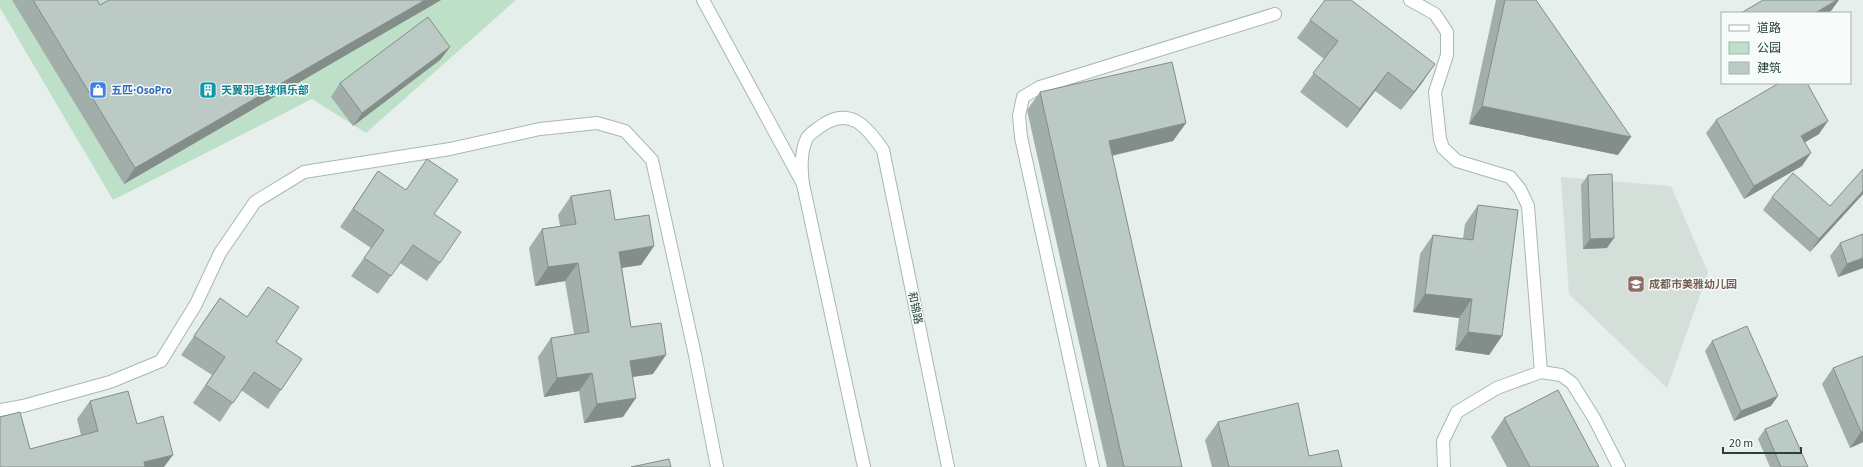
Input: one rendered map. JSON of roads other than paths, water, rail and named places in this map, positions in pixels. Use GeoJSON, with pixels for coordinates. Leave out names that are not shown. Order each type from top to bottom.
{"type":"FeatureCollection","features":[{"type":"Feature","properties":{"kind":"street"},"geometry":{"type":"LineString","coordinates":[[703,0],[803,184],[864,467]]}},
{"type":"Feature","properties":{"kind":"street"},"geometry":{"type":"LineString","coordinates":[[1410,0],[1435,14],[1447,32],[1447,55],[1436,92],[1440,139],[1443,148],[1457,162],[1510,177],[1520,189],[1528,206],[1542,372]]}},
{"type":"Feature","properties":{"kind":"street"},"geometry":{"type":"LineString","coordinates":[[1093,467],[1021,137],[1019,116],[1023,98],[1040,87],[1275,14]]}},
{"type":"Feature","properties":{"kind":"street","name":"和锦路"},"geometry":{"type":"LineString","coordinates":[[803,184],[801,160],[807,137],[832,118],[851,118],[869,130],[882,150],[948,467]]}},
{"type":"Feature","properties":{"kind":"street"},"geometry":{"type":"LineString","coordinates":[[0,410],[23,406],[110,382],[161,361],[196,304],[220,253],[255,202],[304,172],[450,149],[540,129],[597,123],[625,131],[652,160],[695,354],[717,467]]}},
{"type":"Feature","properties":{"kind":"street"},"geometry":{"type":"LineString","coordinates":[[1444,467],[1443,441],[1457,412],[1497,388],[1542,372],[1561,376],[1572,383],[1594,418],[1619,467]]}},
{"type":"Feature","properties":{"kind":"place","name":"五匹·OsoPro"},"geometry":{"type":"Point","coordinates":[98,90]}},
{"type":"Feature","properties":{"kind":"place","name":"天翼羽毛球俱乐部"},"geometry":{"type":"Point","coordinates":[208,90]}},
{"type":"Feature","properties":{"kind":"place","name":"成都市美雅幼儿园"},"geometry":{"type":"Point","coordinates":[1636,284]}}]}
